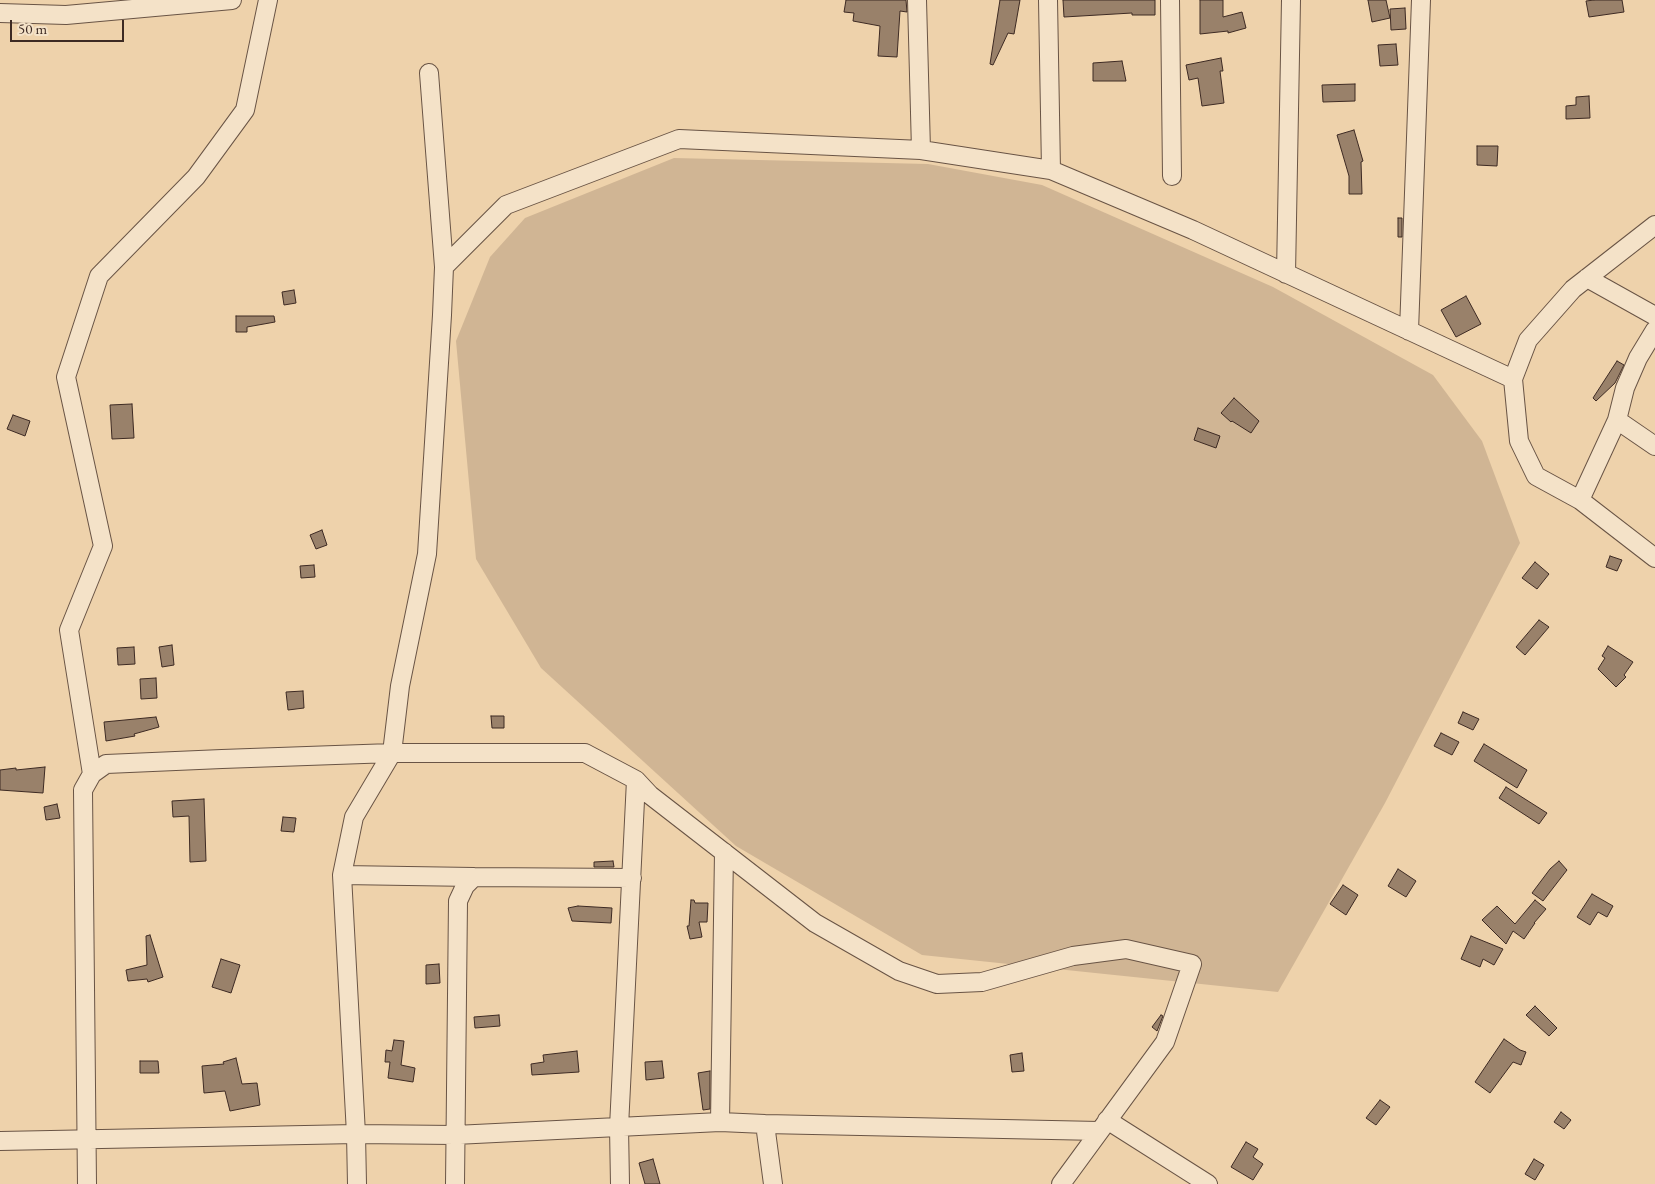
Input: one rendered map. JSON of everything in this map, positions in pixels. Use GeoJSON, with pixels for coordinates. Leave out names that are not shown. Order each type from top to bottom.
{"type":"FeatureCollection","features":[{"type":"Feature","properties":{"kind":"street"},"geometry":{"type":"LineString","coordinates":[[0,13],[66,15],[232,0]]}},
{"type":"Feature","properties":{"kind":"street"},"geometry":{"type":"LineString","coordinates":[[92,774],[69,630],[103,546],[66,377],[99,276],[196,177],[245,110],[268,0]]}},
{"type":"Feature","properties":{"kind":"street"},"geometry":{"type":"LineString","coordinates":[[917,0],[921,150]]}},
{"type":"Feature","properties":{"kind":"street"},"geometry":{"type":"LineString","coordinates":[[1048,0],[1051,170]]}},
{"type":"Feature","properties":{"kind":"street"},"geometry":{"type":"LineString","coordinates":[[1170,0],[1172,176]]}},
{"type":"Feature","properties":{"kind":"street"},"geometry":{"type":"LineString","coordinates":[[1286,274],[1291,0]]}},
{"type":"Feature","properties":{"kind":"street"},"geometry":{"type":"LineString","coordinates":[[1409,331],[1421,0]]}},
{"type":"Feature","properties":{"kind":"street"},"geometry":{"type":"LineString","coordinates":[[356,1184],[356,1134],[342,874],[354,817],[392,753],[400,686],[427,554],[444,267],[429,72]]}},
{"type":"Feature","properties":{"kind":"street"},"geometry":{"type":"LineString","coordinates":[[444,267],[506,205],[679,139],[921,150],[1051,170],[1193,230],[1512,379]]}},
{"type":"Feature","properties":{"kind":"street"},"geometry":{"type":"LineString","coordinates":[[1655,225],[1573,289],[1528,340],[1512,379],[1519,441],[1536,476],[1580,500],[1655,558]]}},
{"type":"Feature","properties":{"kind":"street"},"geometry":{"type":"LineString","coordinates":[[1587,278],[1655,316]]}},
{"type":"Feature","properties":{"kind":"street"},"geometry":{"type":"LineString","coordinates":[[1580,500],[1616,420],[1625,388],[1638,358],[1655,330]]}},
{"type":"Feature","properties":{"kind":"street"},"geometry":{"type":"LineString","coordinates":[[1616,420],[1655,446]]}},
{"type":"Feature","properties":{"kind":"street"},"geometry":{"type":"LineString","coordinates":[[87,1184],[85,1140],[83,790],[92,774],[106,764],[392,753],[585,753],[636,780],[650,795],[816,923],[899,971],[937,984],[982,982],[1073,956],[1126,949],[1192,964],[1165,1042],[1061,1184]]}},
{"type":"Feature","properties":{"kind":"street"},"geometry":{"type":"LineString","coordinates":[[620,1184],[619,1126],[636,780]]}},
{"type":"Feature","properties":{"kind":"street"},"geometry":{"type":"LineString","coordinates":[[720,1122],[724,852]]}},
{"type":"Feature","properties":{"kind":"street"},"geometry":{"type":"LineString","coordinates":[[342,874],[632,878]]}},
{"type":"Feature","properties":{"kind":"street"},"geometry":{"type":"LineString","coordinates":[[455,1184],[458,900],[474,877]]}},
{"type":"Feature","properties":{"kind":"street"},"geometry":{"type":"LineString","coordinates":[[0,1140],[356,1134],[455,1135],[720,1122],[765,1124],[1103,1126],[1208,1184]]}},
{"type":"Feature","properties":{"kind":"street"},"geometry":{"type":"LineString","coordinates":[[765,1124],[773,1184]]}},
{"type":"Feature","properties":{"kind":"shaded area"},"geometry":{"type":"Polygon","coordinates":[[[674,158],[928,164],[1042,185],[1273,287],[1433,375],[1482,441],[1520,543],[1385,803],[1278,992],[922,955],[736,846],[541,668],[476,559],[456,341],[490,257],[525,218],[674,158]]]}},
{"type":"Feature","properties":{"kind":"building"},"geometry":{"type":"Polygon","coordinates":[[[846,0],[906,0],[907,12],[900,11],[897,57],[878,56],[880,26],[853,21],[854,13],[844,12],[846,0]]]}},
{"type":"Feature","properties":{"kind":"building"},"geometry":{"type":"Polygon","coordinates":[[[1000,0],[1020,0],[1014,34],[1008,33],[993,65],[990,64],[1000,0]]]}},
{"type":"Feature","properties":{"kind":"building"},"geometry":{"type":"Polygon","coordinates":[[[1063,0],[1155,0],[1155,15],[1132,15],[1132,13],[1064,17],[1063,0]]]}},
{"type":"Feature","properties":{"kind":"building"},"geometry":{"type":"Polygon","coordinates":[[[1200,0],[1223,0],[1223,17],[1242,12],[1246,28],[1228,33],[1228,31],[1200,34],[1200,0]]]}},
{"type":"Feature","properties":{"kind":"building"},"geometry":{"type":"Polygon","coordinates":[[[1368,0],[1386,0],[1390,18],[1372,22],[1368,0]]]}},
{"type":"Feature","properties":{"kind":"building"},"geometry":{"type":"Polygon","coordinates":[[[1622,0],[1624,12],[1589,17],[1586,1],[1622,0]]]}},
{"type":"Feature","properties":{"kind":"building"},"geometry":{"type":"Polygon","coordinates":[[[1405,8],[1406,29],[1391,30],[1390,9],[1405,8]]]}},
{"type":"Feature","properties":{"kind":"building"},"geometry":{"type":"Polygon","coordinates":[[[1396,44],[1398,65],[1380,66],[1378,45],[1396,44]]]}},
{"type":"Feature","properties":{"kind":"building"},"geometry":{"type":"Polygon","coordinates":[[[1221,58],[1223,71],[1220,71],[1224,103],[1202,106],[1198,78],[1189,80],[1186,65],[1221,58]]]}},
{"type":"Feature","properties":{"kind":"building"},"geometry":{"type":"Polygon","coordinates":[[[1122,61],[1126,81],[1093,81],[1093,63],[1122,61]]]}},
{"type":"Feature","properties":{"kind":"building"},"geometry":{"type":"Polygon","coordinates":[[[1355,84],[1355,101],[1323,102],[1322,85],[1355,84]]]}},
{"type":"Feature","properties":{"kind":"building"},"geometry":{"type":"Polygon","coordinates":[[[1589,96],[1590,118],[1566,119],[1566,106],[1576,105],[1576,97],[1589,96]]]}},
{"type":"Feature","properties":{"kind":"building"},"geometry":{"type":"Polygon","coordinates":[[[1354,130],[1363,161],[1361,162],[1362,194],[1349,194],[1349,176],[1337,135],[1354,130]]]}},
{"type":"Feature","properties":{"kind":"building"},"geometry":{"type":"Polygon","coordinates":[[[1477,146],[1498,146],[1497,166],[1477,165],[1477,146]]]}},
{"type":"Feature","properties":{"kind":"building"},"geometry":{"type":"Polygon","coordinates":[[[1398,218],[1402,218],[1402,237],[1398,237],[1398,218]]]}},
{"type":"Feature","properties":{"kind":"building"},"geometry":{"type":"Polygon","coordinates":[[[294,290],[296,303],[284,305],[282,292],[294,290]]]}},
{"type":"Feature","properties":{"kind":"building"},"geometry":{"type":"Polygon","coordinates":[[[1466,296],[1481,324],[1456,337],[1441,310],[1466,296]]]}},
{"type":"Feature","properties":{"kind":"building"},"geometry":{"type":"Polygon","coordinates":[[[236,316],[274,316],[275,322],[247,327],[247,332],[236,332],[236,316]]]}},
{"type":"Feature","properties":{"kind":"building"},"geometry":{"type":"Polygon","coordinates":[[[1617,361],[1624,365],[1615,383],[1596,401],[1593,398],[1617,361]]]}},
{"type":"Feature","properties":{"kind":"building"},"geometry":{"type":"Polygon","coordinates":[[[1234,398],[1259,421],[1251,433],[1231,422],[1221,413],[1234,398]]]}},
{"type":"Feature","properties":{"kind":"building"},"geometry":{"type":"Polygon","coordinates":[[[132,404],[134,438],[112,439],[110,405],[132,404]]]}},
{"type":"Feature","properties":{"kind":"building"},"geometry":{"type":"Polygon","coordinates":[[[13,415],[30,421],[25,436],[7,429],[13,415]]]}},
{"type":"Feature","properties":{"kind":"building"},"geometry":{"type":"Polygon","coordinates":[[[1198,428],[1220,436],[1216,448],[1194,440],[1198,428]]]}},
{"type":"Feature","properties":{"kind":"building"},"geometry":{"type":"Polygon","coordinates":[[[322,530],[327,545],[316,549],[310,535],[322,530]]]}},
{"type":"Feature","properties":{"kind":"building"},"geometry":{"type":"Polygon","coordinates":[[[1610,556],[1622,560],[1617,571],[1606,567],[1610,556]]]}},
{"type":"Feature","properties":{"kind":"building"},"geometry":{"type":"Polygon","coordinates":[[[1535,562],[1549,574],[1537,589],[1522,578],[1535,562]]]}},
{"type":"Feature","properties":{"kind":"building"},"geometry":{"type":"Polygon","coordinates":[[[314,565],[315,577],[301,578],[300,566],[314,565]]]}},
{"type":"Feature","properties":{"kind":"building"},"geometry":{"type":"Polygon","coordinates":[[[1539,620],[1549,627],[1525,655],[1516,647],[1539,620]]]}},
{"type":"Feature","properties":{"kind":"building"},"geometry":{"type":"Polygon","coordinates":[[[172,645],[174,665],[162,667],[159,647],[172,645]]]}},
{"type":"Feature","properties":{"kind":"building"},"geometry":{"type":"Polygon","coordinates":[[[1608,646],[1633,662],[1624,675],[1626,677],[1616,687],[1598,669],[1605,658],[1602,656],[1608,646]]]}},
{"type":"Feature","properties":{"kind":"building"},"geometry":{"type":"Polygon","coordinates":[[[134,647],[135,664],[118,665],[117,648],[134,647]]]}},
{"type":"Feature","properties":{"kind":"building"},"geometry":{"type":"Polygon","coordinates":[[[156,678],[157,698],[141,699],[140,679],[156,678]]]}},
{"type":"Feature","properties":{"kind":"building"},"geometry":{"type":"Polygon","coordinates":[[[303,691],[304,708],[288,710],[286,692],[303,691]]]}},
{"type":"Feature","properties":{"kind":"building"},"geometry":{"type":"Polygon","coordinates":[[[1463,712],[1479,719],[1473,730],[1458,723],[1463,712]]]}},
{"type":"Feature","properties":{"kind":"building"},"geometry":{"type":"Polygon","coordinates":[[[491,716],[504,716],[504,728],[492,728],[491,716]]]}},
{"type":"Feature","properties":{"kind":"building"},"geometry":{"type":"Polygon","coordinates":[[[156,717],[159,727],[134,734],[135,736],[106,741],[104,722],[156,717]]]}},
{"type":"Feature","properties":{"kind":"building"},"geometry":{"type":"Polygon","coordinates":[[[1441,733],[1459,742],[1452,755],[1434,746],[1441,733]]]}},
{"type":"Feature","properties":{"kind":"building"},"geometry":{"type":"Polygon","coordinates":[[[1484,744],[1527,770],[1517,788],[1474,761],[1484,744]]]}},
{"type":"Feature","properties":{"kind":"building"},"geometry":{"type":"Polygon","coordinates":[[[45,767],[43,793],[0,790],[0,770],[45,767]]]}},
{"type":"Feature","properties":{"kind":"building"},"geometry":{"type":"Polygon","coordinates":[[[1506,787],[1547,813],[1539,824],[1499,798],[1506,787]]]}},
{"type":"Feature","properties":{"kind":"building"},"geometry":{"type":"Polygon","coordinates":[[[204,799],[206,861],[190,862],[189,816],[173,817],[172,801],[204,799]]]}},
{"type":"Feature","properties":{"kind":"building"},"geometry":{"type":"Polygon","coordinates":[[[57,804],[60,818],[46,820],[44,807],[57,804]]]}},
{"type":"Feature","properties":{"kind":"building"},"geometry":{"type":"Polygon","coordinates":[[[283,817],[296,818],[294,832],[281,831],[283,817]]]}},
{"type":"Feature","properties":{"kind":"building"},"geometry":{"type":"Polygon","coordinates":[[[613,861],[614,867],[594,867],[594,862],[613,861]]]}},
{"type":"Feature","properties":{"kind":"building"},"geometry":{"type":"Polygon","coordinates":[[[1559,861],[1567,870],[1543,901],[1532,893],[1550,869],[1559,861]]]}},
{"type":"Feature","properties":{"kind":"building"},"geometry":{"type":"Polygon","coordinates":[[[1398,869],[1416,881],[1406,897],[1388,886],[1398,869]]]}},
{"type":"Feature","properties":{"kind":"building"},"geometry":{"type":"Polygon","coordinates":[[[1343,885],[1358,895],[1346,915],[1330,904],[1343,885]]]}},
{"type":"Feature","properties":{"kind":"building"},"geometry":{"type":"Polygon","coordinates":[[[1592,894],[1613,906],[1607,917],[1598,912],[1590,925],[1577,917],[1592,894]]]}},
{"type":"Feature","properties":{"kind":"building"},"geometry":{"type":"Polygon","coordinates":[[[691,900],[694,900],[695,903],[708,903],[707,922],[699,922],[702,937],[690,939],[687,926],[689,926],[691,900]]]}},
{"type":"Feature","properties":{"kind":"building"},"geometry":{"type":"Polygon","coordinates":[[[1535,900],[1546,909],[1524,939],[1513,931],[1506,944],[1482,920],[1497,906],[1515,924],[1535,900]]]}},
{"type":"Feature","properties":{"kind":"building"},"geometry":{"type":"Polygon","coordinates":[[[578,906],[612,908],[611,923],[572,921],[568,908],[578,906]]]}},
{"type":"Feature","properties":{"kind":"building"},"geometry":{"type":"Polygon","coordinates":[[[150,935],[163,977],[148,982],[147,979],[128,981],[126,970],[147,965],[146,936],[150,935]]]}},
{"type":"Feature","properties":{"kind":"building"},"geometry":{"type":"Polygon","coordinates":[[[1471,936],[1503,949],[1494,965],[1483,959],[1480,967],[1461,959],[1471,936]]]}},
{"type":"Feature","properties":{"kind":"building"},"geometry":{"type":"Polygon","coordinates":[[[221,959],[240,965],[231,993],[212,987],[221,959]]]}},
{"type":"Feature","properties":{"kind":"building"},"geometry":{"type":"Polygon","coordinates":[[[439,964],[440,983],[426,984],[426,965],[439,964]]]}},
{"type":"Feature","properties":{"kind":"building"},"geometry":{"type":"Polygon","coordinates":[[[1535,1006],[1557,1028],[1549,1036],[1526,1015],[1535,1006]]]}},
{"type":"Feature","properties":{"kind":"building"},"geometry":{"type":"Polygon","coordinates":[[[499,1015],[500,1026],[475,1028],[474,1017],[499,1015]]]}},
{"type":"Feature","properties":{"kind":"building"},"geometry":{"type":"Polygon","coordinates":[[[1161,1015],[1163,1016],[1157,1031],[1152,1027],[1161,1015]]]}},
{"type":"Feature","properties":{"kind":"building"},"geometry":{"type":"Polygon","coordinates":[[[1504,1039],[1526,1052],[1521,1065],[1513,1062],[1490,1093],[1475,1082],[1504,1039]]]}},
{"type":"Feature","properties":{"kind":"building"},"geometry":{"type":"Polygon","coordinates":[[[394,1040],[404,1041],[401,1065],[415,1068],[413,1082],[388,1078],[390,1062],[385,1062],[386,1050],[392,1051],[394,1040]]]}},
{"type":"Feature","properties":{"kind":"building"},"geometry":{"type":"Polygon","coordinates":[[[577,1051],[579,1072],[532,1075],[531,1064],[544,1062],[543,1055],[577,1051]]]}},
{"type":"Feature","properties":{"kind":"building"},"geometry":{"type":"Polygon","coordinates":[[[1022,1053],[1024,1071],[1012,1072],[1010,1055],[1022,1053]]]}},
{"type":"Feature","properties":{"kind":"building"},"geometry":{"type":"Polygon","coordinates":[[[236,1058],[242,1084],[257,1083],[260,1105],[230,1111],[225,1091],[204,1093],[202,1066],[224,1064],[223,1062],[236,1058]]]}},
{"type":"Feature","properties":{"kind":"building"},"geometry":{"type":"Polygon","coordinates":[[[140,1061],[158,1061],[159,1073],[140,1073],[140,1061]]]}},
{"type":"Feature","properties":{"kind":"building"},"geometry":{"type":"Polygon","coordinates":[[[662,1061],[664,1078],[646,1080],[645,1062],[662,1061]]]}},
{"type":"Feature","properties":{"kind":"building"},"geometry":{"type":"Polygon","coordinates":[[[710,1071],[710,1109],[703,1110],[698,1073],[710,1071]]]}},
{"type":"Feature","properties":{"kind":"building"},"geometry":{"type":"Polygon","coordinates":[[[1380,1100],[1390,1107],[1376,1125],[1366,1118],[1380,1100]]]}},
{"type":"Feature","properties":{"kind":"building"},"geometry":{"type":"Polygon","coordinates":[[[1561,1112],[1571,1120],[1564,1129],[1554,1122],[1561,1112]]]}},
{"type":"Feature","properties":{"kind":"building"},"geometry":{"type":"Polygon","coordinates":[[[1246,1142],[1258,1149],[1253,1157],[1263,1164],[1253,1180],[1231,1167],[1246,1142]]]}},
{"type":"Feature","properties":{"kind":"building"},"geometry":{"type":"Polygon","coordinates":[[[653,1159],[660,1184],[645,1184],[639,1163],[653,1159]]]}},
{"type":"Feature","properties":{"kind":"building"},"geometry":{"type":"Polygon","coordinates":[[[1534,1159],[1544,1165],[1535,1180],[1525,1174],[1534,1159]]]}}]}
